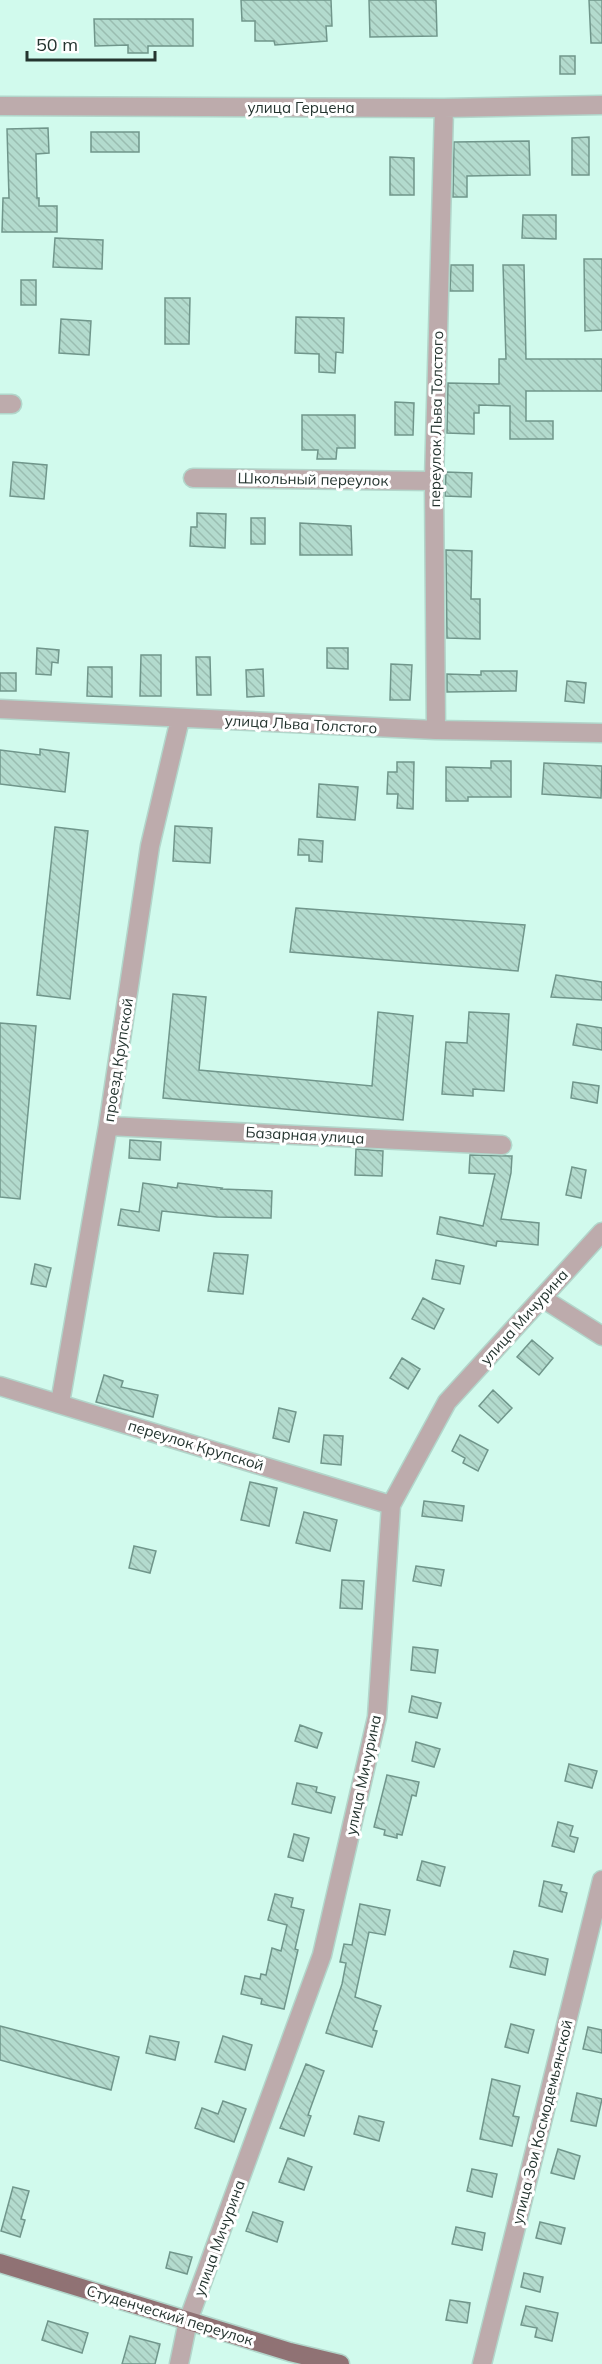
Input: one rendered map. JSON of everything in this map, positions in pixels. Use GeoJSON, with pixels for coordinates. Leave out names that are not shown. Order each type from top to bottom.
{"type":"FeatureCollection","features":[{"type":"Feature","properties":{"kind":"main road","name":"Студенческий переулок"},"geometry":{"type":"LineString","coordinates":[[0,2263],[188,2321],[340,2364]]}},
{"type":"Feature","properties":{"kind":"street","name":"улица Герцена"},"geometry":{"type":"LineString","coordinates":[[0,106],[444,108],[602,105]]}},
{"type":"Feature","properties":{"kind":"street","name":"переулок Льва Толстого"},"geometry":{"type":"LineString","coordinates":[[436,730],[434,482],[444,108]]}},
{"type":"Feature","properties":{"kind":"street","name":"Школьный переулок"},"geometry":{"type":"LineString","coordinates":[[193,478],[434,482]]}},
{"type":"Feature","properties":{"kind":"street","name":"улица Льва Толстого"},"geometry":{"type":"LineString","coordinates":[[0,709],[436,730],[602,733]]}},
{"type":"Feature","properties":{"kind":"street","name":"проезд Крупской"},"geometry":{"type":"LineString","coordinates":[[60,1403],[108,1126],[150,846],[180,718]]}},
{"type":"Feature","properties":{"kind":"street","name":"Базарная улица"},"geometry":{"type":"LineString","coordinates":[[108,1126],[502,1144]]}},
{"type":"Feature","properties":{"kind":"street","name":"улица Мичурина"},"geometry":{"type":"LineString","coordinates":[[179,2364],[188,2321],[322,1955],[377,1718],[391,1504],[447,1402],[602,1232]]}},
{"type":"Feature","properties":{"kind":"street"},"geometry":{"type":"LineString","coordinates":[[542,1298],[602,1336]]}},
{"type":"Feature","properties":{"kind":"street","name":"переулок Крупской"},"geometry":{"type":"LineString","coordinates":[[0,1386],[391,1504]]}},
{"type":"Feature","properties":{"kind":"street","name":"улица Зои Космодемьянской"},"geometry":{"type":"LineString","coordinates":[[482,2364],[602,1880]]}},
{"type":"Feature","properties":{"kind":"building"},"geometry":{"type":"Polygon","coordinates":[[[241,0],[331,0],[332,26],[326,26],[327,41],[275,45],[274,41],[255,41],[255,21],[242,21],[241,0]]]}},
{"type":"Feature","properties":{"kind":"building"},"geometry":{"type":"Polygon","coordinates":[[[369,0],[436,0],[437,36],[370,37],[369,0]]]}},
{"type":"Feature","properties":{"kind":"building"},"geometry":{"type":"Polygon","coordinates":[[[589,0],[602,0],[602,43],[591,43],[589,0]]]}},
{"type":"Feature","properties":{"kind":"building"},"geometry":{"type":"Polygon","coordinates":[[[94,19],[193,19],[193,46],[148,46],[148,53],[128,53],[128,45],[95,46],[94,19]]]}},
{"type":"Feature","properties":{"kind":"building"},"geometry":{"type":"Polygon","coordinates":[[[560,56],[575,56],[575,74],[560,74],[560,56]]]}},
{"type":"Feature","properties":{"kind":"building"},"geometry":{"type":"Polygon","coordinates":[[[48,128],[49,153],[36,154],[37,198],[39,198],[39,206],[57,206],[57,232],[2,232],[3,198],[9,198],[7,129],[48,128]]]}},
{"type":"Feature","properties":{"kind":"building"},"geometry":{"type":"Polygon","coordinates":[[[91,132],[139,132],[139,152],[91,152],[91,132]]]}},
{"type":"Feature","properties":{"kind":"building"},"geometry":{"type":"Polygon","coordinates":[[[589,137],[589,175],[572,175],[572,138],[589,137]]]}},
{"type":"Feature","properties":{"kind":"building"},"geometry":{"type":"Polygon","coordinates":[[[529,141],[530,175],[467,176],[467,197],[453,197],[454,142],[529,141]]]}},
{"type":"Feature","properties":{"kind":"building"},"geometry":{"type":"Polygon","coordinates":[[[390,157],[414,158],[414,195],[390,195],[390,157]]]}},
{"type":"Feature","properties":{"kind":"building"},"geometry":{"type":"Polygon","coordinates":[[[523,215],[556,215],[556,239],[522,238],[523,215]]]}},
{"type":"Feature","properties":{"kind":"building"},"geometry":{"type":"Polygon","coordinates":[[[55,238],[103,240],[102,269],[53,267],[55,238]]]}},
{"type":"Feature","properties":{"kind":"building"},"geometry":{"type":"Polygon","coordinates":[[[584,259],[602,259],[602,330],[585,331],[584,259]]]}},
{"type":"Feature","properties":{"kind":"building"},"geometry":{"type":"Polygon","coordinates":[[[451,265],[473,265],[473,291],[450,291],[451,265]]]}},
{"type":"Feature","properties":{"kind":"building"},"geometry":{"type":"Polygon","coordinates":[[[503,265],[524,265],[526,359],[602,359],[602,391],[526,391],[526,421],[553,421],[553,439],[510,439],[510,406],[479,405],[479,413],[474,413],[474,434],[447,433],[448,383],[499,384],[499,359],[506,359],[503,265]]]}},
{"type":"Feature","properties":{"kind":"building"},"geometry":{"type":"Polygon","coordinates":[[[21,280],[36,280],[36,305],[21,305],[21,280]]]}},
{"type":"Feature","properties":{"kind":"building"},"geometry":{"type":"Polygon","coordinates":[[[165,298],[190,298],[189,344],[165,344],[165,298]]]}},
{"type":"Feature","properties":{"kind":"building"},"geometry":{"type":"Polygon","coordinates":[[[296,317],[344,318],[343,353],[336,352],[335,373],[319,372],[319,354],[295,353],[296,317]]]}},
{"type":"Feature","properties":{"kind":"building"},"geometry":{"type":"Polygon","coordinates":[[[61,319],[91,321],[89,355],[59,353],[61,319]]]}},
{"type":"Feature","properties":{"kind":"building"},"geometry":{"type":"Polygon","coordinates":[[[395,402],[414,403],[413,435],[395,435],[395,402]]]}},
{"type":"Feature","properties":{"kind":"building"},"geometry":{"type":"Polygon","coordinates":[[[302,415],[355,415],[355,448],[337,448],[336,459],[317,459],[318,450],[302,450],[302,415]]]}},
{"type":"Feature","properties":{"kind":"building"},"geometry":{"type":"Polygon","coordinates":[[[13,462],[47,465],[44,499],[10,496],[13,462]]]}},
{"type":"Feature","properties":{"kind":"building"},"geometry":{"type":"Polygon","coordinates":[[[446,472],[472,473],[471,497],[445,496],[446,472]]]}},
{"type":"Feature","properties":{"kind":"building"},"geometry":{"type":"Polygon","coordinates":[[[197,513],[226,514],[225,548],[190,546],[191,527],[197,527],[197,513]]]}},
{"type":"Feature","properties":{"kind":"building"},"geometry":{"type":"Polygon","coordinates":[[[251,518],[265,518],[265,544],[251,544],[251,518]]]}},
{"type":"Feature","properties":{"kind":"building"},"geometry":{"type":"Polygon","coordinates":[[[300,523],[351,526],[352,555],[300,555],[300,523]]]}},
{"type":"Feature","properties":{"kind":"building"},"geometry":{"type":"Polygon","coordinates":[[[446,550],[472,551],[471,599],[480,599],[480,639],[447,638],[446,550]]]}},
{"type":"Feature","properties":{"kind":"building"},"geometry":{"type":"Polygon","coordinates":[[[37,648],[59,650],[58,663],[52,662],[51,675],[36,674],[37,648]]]}},
{"type":"Feature","properties":{"kind":"building"},"geometry":{"type":"Polygon","coordinates":[[[327,648],[348,648],[348,669],[327,668],[327,648]]]}},
{"type":"Feature","properties":{"kind":"building"},"geometry":{"type":"Polygon","coordinates":[[[141,655],[161,655],[161,696],[140,696],[141,655]]]}},
{"type":"Feature","properties":{"kind":"building"},"geometry":{"type":"Polygon","coordinates":[[[196,657],[210,657],[211,695],[197,695],[196,657]]]}},
{"type":"Feature","properties":{"kind":"building"},"geometry":{"type":"Polygon","coordinates":[[[391,664],[412,665],[410,700],[390,700],[391,664]]]}},
{"type":"Feature","properties":{"kind":"building"},"geometry":{"type":"Polygon","coordinates":[[[88,667],[112,667],[112,697],[87,696],[88,667]]]}},
{"type":"Feature","properties":{"kind":"building"},"geometry":{"type":"Polygon","coordinates":[[[263,669],[264,696],[247,697],[246,670],[263,669]]]}},
{"type":"Feature","properties":{"kind":"building"},"geometry":{"type":"Polygon","coordinates":[[[481,671],[517,671],[516,691],[447,692],[447,674],[481,675],[481,671]]]}},
{"type":"Feature","properties":{"kind":"building"},"geometry":{"type":"Polygon","coordinates":[[[0,673],[16,673],[16,691],[0,691],[0,673]]]}},
{"type":"Feature","properties":{"kind":"building"},"geometry":{"type":"Polygon","coordinates":[[[567,681],[586,683],[584,703],[565,701],[567,681]]]}},
{"type":"Feature","properties":{"kind":"building"},"geometry":{"type":"Polygon","coordinates":[[[40,749],[69,753],[65,792],[0,784],[0,750],[40,755],[40,749]]]}},
{"type":"Feature","properties":{"kind":"building"},"geometry":{"type":"Polygon","coordinates":[[[491,761],[511,761],[511,797],[468,797],[468,801],[446,801],[446,767],[491,768],[491,761]]]}},
{"type":"Feature","properties":{"kind":"building"},"geometry":{"type":"Polygon","coordinates":[[[397,762],[414,762],[413,809],[397,808],[398,794],[387,794],[388,772],[397,772],[397,762]]]}},
{"type":"Feature","properties":{"kind":"building"},"geometry":{"type":"Polygon","coordinates":[[[544,763],[602,766],[601,798],[542,794],[544,763]]]}},
{"type":"Feature","properties":{"kind":"building"},"geometry":{"type":"Polygon","coordinates":[[[319,784],[358,787],[355,820],[317,817],[319,784]]]}},
{"type":"Feature","properties":{"kind":"building"},"geometry":{"type":"Polygon","coordinates":[[[175,826],[212,828],[210,863],[173,861],[175,826]]]}},
{"type":"Feature","properties":{"kind":"building"},"geometry":{"type":"Polygon","coordinates":[[[55,827],[88,831],[70,999],[37,995],[55,827]]]}},
{"type":"Feature","properties":{"kind":"building"},"geometry":{"type":"Polygon","coordinates":[[[299,839],[323,841],[322,862],[309,861],[309,855],[298,855],[299,839]]]}},
{"type":"Feature","properties":{"kind":"building"},"geometry":{"type":"Polygon","coordinates":[[[296,908],[525,925],[518,971],[290,952],[296,908]]]}},
{"type":"Feature","properties":{"kind":"building"},"geometry":{"type":"Polygon","coordinates":[[[556,975],[602,982],[602,1000],[551,997],[556,975]]]}},
{"type":"Feature","properties":{"kind":"building"},"geometry":{"type":"Polygon","coordinates":[[[173,994],[206,997],[199,1070],[372,1086],[378,1012],[413,1016],[403,1120],[163,1098],[173,994]]]}},
{"type":"Feature","properties":{"kind":"building"},"geometry":{"type":"Polygon","coordinates":[[[469,1012],[509,1014],[504,1091],[473,1089],[473,1096],[442,1094],[446,1042],[467,1043],[469,1012]]]}},
{"type":"Feature","properties":{"kind":"building"},"geometry":{"type":"Polygon","coordinates":[[[0,1023],[36,1026],[20,1199],[0,1197],[0,1023]]]}},
{"type":"Feature","properties":{"kind":"building"},"geometry":{"type":"Polygon","coordinates":[[[577,1024],[602,1028],[602,1050],[573,1045],[577,1024]]]}},
{"type":"Feature","properties":{"kind":"building"},"geometry":{"type":"Polygon","coordinates":[[[573,1082],[599,1086],[597,1103],[571,1098],[573,1082]]]}},
{"type":"Feature","properties":{"kind":"building"},"geometry":{"type":"Polygon","coordinates":[[[130,1140],[161,1142],[160,1160],[129,1158],[130,1140]]]}},
{"type":"Feature","properties":{"kind":"building"},"geometry":{"type":"Polygon","coordinates":[[[356,1149],[383,1151],[382,1176],[355,1175],[356,1149]]]}},
{"type":"Feature","properties":{"kind":"building"},"geometry":{"type":"Polygon","coordinates":[[[470,1155],[512,1156],[511,1173],[501,1219],[539,1223],[538,1245],[497,1241],[496,1246],[437,1234],[440,1217],[483,1226],[495,1174],[469,1173],[470,1155]]]}},
{"type":"Feature","properties":{"kind":"building"},"geometry":{"type":"Polygon","coordinates":[[[572,1167],[586,1170],[581,1198],[566,1195],[572,1167]]]}},
{"type":"Feature","properties":{"kind":"building"},"geometry":{"type":"Polygon","coordinates":[[[143,1183],[177,1188],[178,1183],[221,1189],[272,1191],[271,1218],[217,1217],[162,1211],[159,1231],[118,1225],[121,1209],[139,1212],[143,1183]]]}},
{"type":"Feature","properties":{"kind":"building"},"geometry":{"type":"Polygon","coordinates":[[[214,1253],[248,1255],[243,1294],[208,1291],[214,1253]]]}},
{"type":"Feature","properties":{"kind":"building"},"geometry":{"type":"Polygon","coordinates":[[[436,1260],[464,1266],[460,1284],[432,1279],[436,1260]]]}},
{"type":"Feature","properties":{"kind":"building"},"geometry":{"type":"Polygon","coordinates":[[[35,1264],[51,1268],[46,1287],[31,1284],[35,1264]]]}},
{"type":"Feature","properties":{"kind":"building"},"geometry":{"type":"Polygon","coordinates":[[[423,1298],[444,1309],[434,1329],[412,1319],[423,1298]]]}},
{"type":"Feature","properties":{"kind":"building"},"geometry":{"type":"Polygon","coordinates":[[[532,1340],[553,1358],[539,1375],[517,1357],[532,1340]]]}},
{"type":"Feature","properties":{"kind":"building"},"geometry":{"type":"Polygon","coordinates":[[[402,1358],[420,1369],[408,1389],[390,1378],[402,1358]]]}},
{"type":"Feature","properties":{"kind":"building"},"geometry":{"type":"Polygon","coordinates":[[[104,1375],[123,1381],[121,1387],[158,1395],[153,1417],[96,1402],[104,1375]]]}},
{"type":"Feature","properties":{"kind":"building"},"geometry":{"type":"Polygon","coordinates":[[[493,1390],[512,1408],[498,1423],[479,1406],[493,1390]]]}},
{"type":"Feature","properties":{"kind":"building"},"geometry":{"type":"Polygon","coordinates":[[[279,1408],[296,1412],[289,1442],[273,1438],[279,1408]]]}},
{"type":"Feature","properties":{"kind":"building"},"geometry":{"type":"Polygon","coordinates":[[[324,1435],[343,1436],[341,1465],[321,1463],[324,1435]]]}},
{"type":"Feature","properties":{"kind":"building"},"geometry":{"type":"Polygon","coordinates":[[[460,1435],[488,1450],[478,1471],[463,1463],[465,1458],[452,1451],[460,1435]]]}},
{"type":"Feature","properties":{"kind":"building"},"geometry":{"type":"Polygon","coordinates":[[[250,1482],[277,1488],[269,1526],[241,1520],[250,1482]]]}},
{"type":"Feature","properties":{"kind":"building"},"geometry":{"type":"Polygon","coordinates":[[[424,1501],[464,1506],[462,1521],[422,1516],[424,1501]]]}},
{"type":"Feature","properties":{"kind":"building"},"geometry":{"type":"Polygon","coordinates":[[[304,1512],[337,1520],[330,1551],[296,1543],[304,1512]]]}},
{"type":"Feature","properties":{"kind":"building"},"geometry":{"type":"Polygon","coordinates":[[[134,1546],[156,1551],[150,1573],[129,1568],[134,1546]]]}},
{"type":"Feature","properties":{"kind":"building"},"geometry":{"type":"Polygon","coordinates":[[[416,1566],[444,1570],[441,1586],[413,1581],[416,1566]]]}},
{"type":"Feature","properties":{"kind":"building"},"geometry":{"type":"Polygon","coordinates":[[[342,1580],[364,1581],[362,1609],[340,1608],[342,1580]]]}},
{"type":"Feature","properties":{"kind":"building"},"geometry":{"type":"Polygon","coordinates":[[[413,1647],[438,1650],[435,1673],[411,1670],[413,1647]]]}},
{"type":"Feature","properties":{"kind":"building"},"geometry":{"type":"Polygon","coordinates":[[[412,1696],[441,1703],[437,1718],[409,1712],[412,1696]]]}},
{"type":"Feature","properties":{"kind":"building"},"geometry":{"type":"Polygon","coordinates":[[[300,1725],[322,1733],[317,1748],[295,1741],[300,1725]]]}},
{"type":"Feature","properties":{"kind":"building"},"geometry":{"type":"Polygon","coordinates":[[[416,1742],[440,1749],[434,1767],[412,1761],[416,1742]]]}},
{"type":"Feature","properties":{"kind":"building"},"geometry":{"type":"Polygon","coordinates":[[[569,1764],[597,1771],[592,1788],[565,1781],[569,1764]]]}},
{"type":"Feature","properties":{"kind":"building"},"geometry":{"type":"Polygon","coordinates":[[[387,1775],[419,1782],[416,1796],[412,1795],[402,1835],[397,1834],[397,1838],[384,1835],[385,1830],[374,1827],[387,1775]]]}},
{"type":"Feature","properties":{"kind":"building"},"geometry":{"type":"Polygon","coordinates":[[[297,1783],[317,1787],[316,1792],[335,1797],[331,1813],[292,1804],[297,1783]]]}},
{"type":"Feature","properties":{"kind":"building"},"geometry":{"type":"Polygon","coordinates":[[[558,1822],[573,1826],[570,1836],[578,1838],[574,1852],[552,1846],[558,1822]]]}},
{"type":"Feature","properties":{"kind":"building"},"geometry":{"type":"Polygon","coordinates":[[[294,1834],[309,1838],[303,1861],[288,1857],[294,1834]]]}},
{"type":"Feature","properties":{"kind":"building"},"geometry":{"type":"Polygon","coordinates":[[[422,1861],[445,1867],[440,1886],[417,1880],[422,1861]]]}},
{"type":"Feature","properties":{"kind":"building"},"geometry":{"type":"Polygon","coordinates":[[[544,1881],[562,1885],[560,1891],[567,1893],[562,1912],[539,1906],[544,1881]]]}},
{"type":"Feature","properties":{"kind":"building"},"geometry":{"type":"Polygon","coordinates":[[[275,1894],[293,1898],[291,1907],[304,1910],[295,1949],[298,1950],[284,2009],[261,2004],[262,1999],[241,1994],[245,1976],[260,1979],[261,1974],[266,1975],[272,1948],[281,1951],[287,1925],[268,1920],[275,1894]]]}},
{"type":"Feature","properties":{"kind":"building"},"geometry":{"type":"Polygon","coordinates":[[[360,1904],[390,1910],[385,1935],[369,1932],[355,1997],[381,2006],[373,2030],[377,2031],[372,2047],[326,2033],[342,1984],[346,1963],[340,1962],[344,1944],[352,1945],[360,1904]]]}},
{"type":"Feature","properties":{"kind":"building"},"geometry":{"type":"Polygon","coordinates":[[[514,1951],[548,1959],[545,1975],[510,1967],[514,1951]]]}},
{"type":"Feature","properties":{"kind":"building"},"geometry":{"type":"Polygon","coordinates":[[[511,2024],[534,2030],[528,2053],[505,2047],[511,2024]]]}},
{"type":"Feature","properties":{"kind":"building"},"geometry":{"type":"Polygon","coordinates":[[[0,2026],[119,2057],[111,2090],[0,2060],[0,2026]]]}},
{"type":"Feature","properties":{"kind":"building"},"geometry":{"type":"Polygon","coordinates":[[[588,2027],[602,2030],[602,2053],[583,2049],[588,2027]]]}},
{"type":"Feature","properties":{"kind":"building"},"geometry":{"type":"Polygon","coordinates":[[[150,2036],[179,2042],[175,2060],[146,2053],[150,2036]]]}},
{"type":"Feature","properties":{"kind":"building"},"geometry":{"type":"Polygon","coordinates":[[[223,2036],[252,2045],[245,2070],[215,2062],[223,2036]]]}},
{"type":"Feature","properties":{"kind":"building"},"geometry":{"type":"Polygon","coordinates":[[[306,2064],[324,2071],[308,2115],[311,2116],[304,2136],[280,2128],[306,2064]]]}},
{"type":"Feature","properties":{"kind":"building"},"geometry":{"type":"Polygon","coordinates":[[[492,2079],[520,2086],[513,2116],[519,2117],[512,2146],[480,2139],[492,2079]]]}},
{"type":"Feature","properties":{"kind":"building"},"geometry":{"type":"Polygon","coordinates":[[[577,2093],[602,2099],[596,2126],[571,2121],[577,2093]]]}},
{"type":"Feature","properties":{"kind":"building"},"geometry":{"type":"Polygon","coordinates":[[[223,2101],[246,2109],[234,2142],[195,2128],[202,2108],[218,2114],[223,2101]]]}},
{"type":"Feature","properties":{"kind":"building"},"geometry":{"type":"Polygon","coordinates":[[[359,2116],[384,2122],[379,2141],[354,2134],[359,2116]]]}},
{"type":"Feature","properties":{"kind":"building"},"geometry":{"type":"Polygon","coordinates":[[[558,2149],[580,2156],[574,2179],[551,2173],[558,2149]]]}},
{"type":"Feature","properties":{"kind":"building"},"geometry":{"type":"Polygon","coordinates":[[[288,2158],[312,2167],[304,2190],[279,2182],[288,2158]]]}},
{"type":"Feature","properties":{"kind":"building"},"geometry":{"type":"Polygon","coordinates":[[[472,2169],[497,2174],[492,2197],[467,2191],[472,2169]]]}},
{"type":"Feature","properties":{"kind":"building"},"geometry":{"type":"Polygon","coordinates":[[[13,2187],[29,2191],[21,2219],[25,2220],[20,2237],[1,2231],[13,2187]]]}},
{"type":"Feature","properties":{"kind":"building"},"geometry":{"type":"Polygon","coordinates":[[[253,2212],[283,2222],[277,2242],[246,2231],[253,2212]]]}},
{"type":"Feature","properties":{"kind":"building"},"geometry":{"type":"Polygon","coordinates":[[[540,2222],[565,2228],[561,2244],[536,2238],[540,2222]]]}},
{"type":"Feature","properties":{"kind":"building"},"geometry":{"type":"Polygon","coordinates":[[[456,2227],[485,2233],[482,2250],[452,2244],[456,2227]]]}},
{"type":"Feature","properties":{"kind":"building"},"geometry":{"type":"Polygon","coordinates":[[[170,2252],[192,2257],[187,2274],[166,2268],[170,2252]]]}},
{"type":"Feature","properties":{"kind":"building"},"geometry":{"type":"Polygon","coordinates":[[[524,2273],[543,2277],[540,2292],[521,2287],[524,2273]]]}},
{"type":"Feature","properties":{"kind":"building"},"geometry":{"type":"Polygon","coordinates":[[[450,2300],[470,2303],[467,2323],[446,2320],[450,2300]]]}},
{"type":"Feature","properties":{"kind":"building"},"geometry":{"type":"Polygon","coordinates":[[[526,2306],[558,2313],[552,2341],[535,2337],[537,2328],[521,2325],[526,2306]]]}},
{"type":"Feature","properties":{"kind":"building"},"geometry":{"type":"Polygon","coordinates":[[[48,2321],[88,2333],[82,2353],[42,2340],[48,2321]]]}},
{"type":"Feature","properties":{"kind":"building"},"geometry":{"type":"Polygon","coordinates":[[[130,2336],[160,2344],[155,2364],[122,2364],[130,2336]]]}}]}
